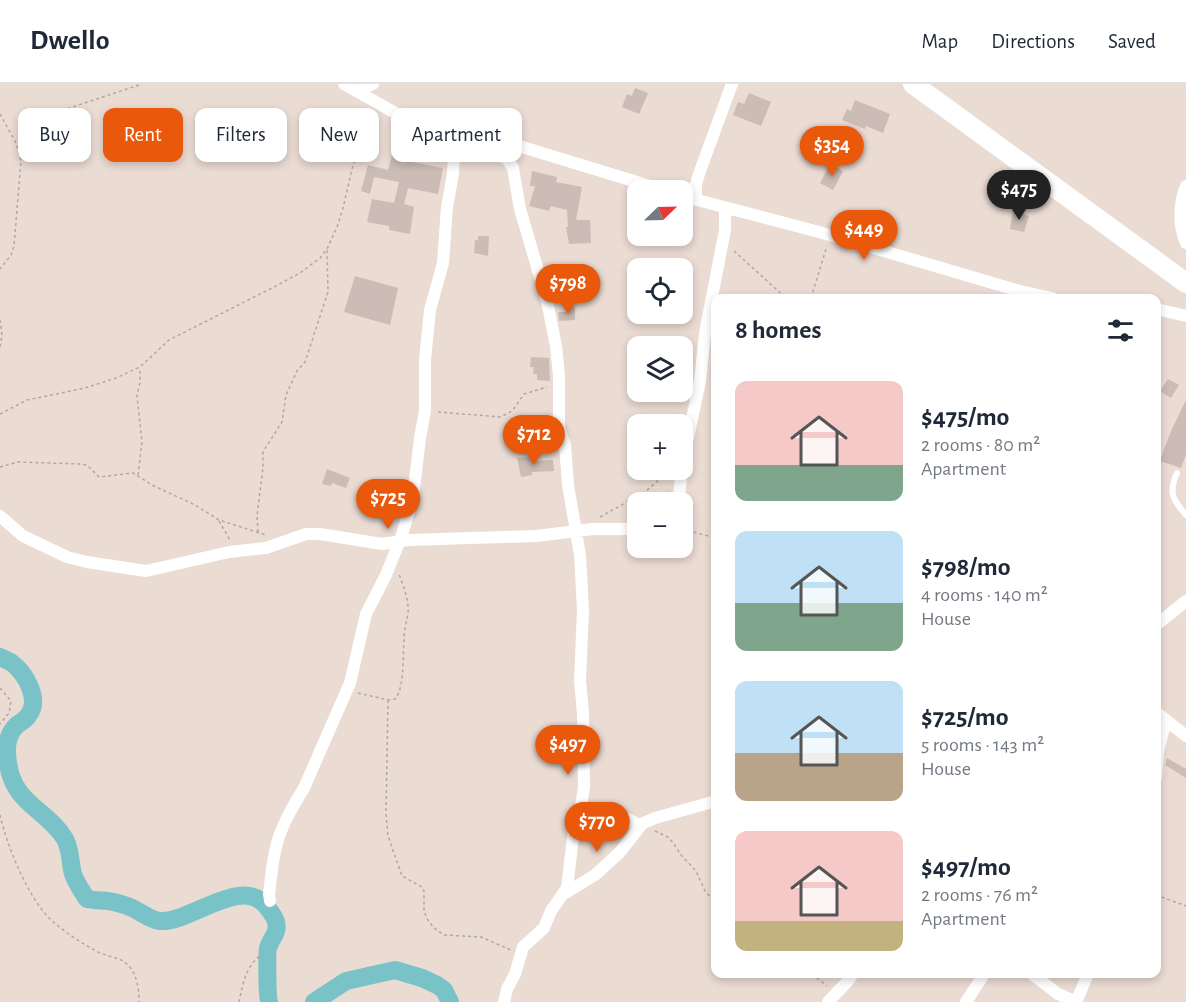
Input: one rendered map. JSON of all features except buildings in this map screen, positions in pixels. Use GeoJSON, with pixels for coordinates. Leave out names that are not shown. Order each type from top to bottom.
{"type":"FeatureCollection","features":[{"type":"Feature","properties":{"kind":"highway"},"geometry":{"type":"LineString","coordinates":[[913,84],[1186,283]]}},
{"type":"Feature","properties":{"kind":"street"},"geometry":{"type":"LineString","coordinates":[[344,84],[391,111]]}},
{"type":"Feature","properties":{"kind":"street"},"geometry":{"type":"LineString","coordinates":[[356,91],[373,84]]}},
{"type":"Feature","properties":{"kind":"street"},"geometry":{"type":"LineString","coordinates":[[696,200],[696,184],[700,171],[732,84]]}},
{"type":"Feature","properties":{"kind":"street"},"geometry":{"type":"LineString","coordinates":[[522,147],[630,180]]}},
{"type":"Feature","properties":{"kind":"street"},"geometry":{"type":"LineString","coordinates":[[270,901],[268,894],[276,846],[348,690],[366,614],[382,584],[413,496],[425,411],[425,360],[430,310],[443,263],[447,207],[454,162]]}},
{"type":"Feature","properties":{"kind":"street"},"geometry":{"type":"LineString","coordinates":[[504,1002],[523,947],[543,928],[551,911],[564,894],[569,877],[574,829],[584,787],[580,680],[583,610],[579,531],[568,485],[565,446],[559,428],[559,376],[556,346],[547,301],[520,209],[513,168],[509,162]]}},
{"type":"Feature","properties":{"kind":"street"},"geometry":{"type":"LineString","coordinates":[[1186,186],[1182,196],[1180,216],[1186,243]]}},
{"type":"Feature","properties":{"kind":"street"},"geometry":{"type":"LineString","coordinates":[[693,199],[834,236],[1034,294]]}},
{"type":"Feature","properties":{"kind":"street"},"geometry":{"type":"LineString","coordinates":[[712,294],[726,220],[725,208]]}},
{"type":"Feature","properties":{"kind":"street"},"geometry":{"type":"LineString","coordinates":[[693,415],[711,300]]}},
{"type":"Feature","properties":{"kind":"street"},"geometry":{"type":"LineString","coordinates":[[1161,310],[1186,316]]}},
{"type":"Feature","properties":{"kind":"street"},"geometry":{"type":"LineString","coordinates":[[679,492],[681,480]]}},
{"type":"Feature","properties":{"kind":"street"},"geometry":{"type":"LineString","coordinates":[[0,516],[23,536],[67,557],[146,571],[229,552],[266,548],[306,534],[320,534],[382,544],[428,538],[536,536],[579,531],[627,530]]}},
{"type":"Feature","properties":{"kind":"street"},"geometry":{"type":"LineString","coordinates":[[1161,621],[1186,602]]}},
{"type":"Feature","properties":{"kind":"street"},"geometry":{"type":"LineString","coordinates":[[1161,716],[1186,736]]}},
{"type":"Feature","properties":{"kind":"street"},"geometry":{"type":"LineString","coordinates":[[564,894],[595,875],[620,852],[641,825],[655,818],[711,802]]}},
{"type":"Feature","properties":{"kind":"street"},"geometry":{"type":"LineString","coordinates":[[581,807],[626,818],[641,825]]}},
{"type":"Feature","properties":{"kind":"street"},"geometry":{"type":"LineString","coordinates":[[832,999],[850,978]]}},
{"type":"Feature","properties":{"kind":"street"},"geometry":{"type":"LineString","coordinates":[[966,1002],[981,978]]}},
{"type":"Feature","properties":{"kind":"street"},"geometry":{"type":"LineString","coordinates":[[1036,978],[1059,998],[1077,1002],[1086,978]]}},
{"type":"Feature","properties":{"kind":"lane"},"geometry":{"type":"LineString","coordinates":[[1177,473],[1173,483],[1173,494],[1186,515]]}},
{"type":"Feature","properties":{"kind":"path"},"geometry":{"type":"LineString","coordinates":[[69,108],[142,84]]}},
{"type":"Feature","properties":{"kind":"path"},"geometry":{"type":"LineString","coordinates":[[0,414],[27,400],[85,388],[140,367],[169,340],[300,273],[320,258],[327,249],[343,208],[353,165],[377,103]]}},
{"type":"Feature","properties":{"kind":"path"},"geometry":{"type":"LineString","coordinates":[[0,114],[18,148]]}},
{"type":"Feature","properties":{"kind":"path"},"geometry":{"type":"LineString","coordinates":[[0,269],[14,246],[21,162]]}},
{"type":"Feature","properties":{"kind":"path"},"geometry":{"type":"LineString","coordinates":[[812,294],[827,245],[834,236]]}},
{"type":"Feature","properties":{"kind":"path"},"geometry":{"type":"LineString","coordinates":[[722,240],[782,294]]}},
{"type":"Feature","properties":{"kind":"path"},"geometry":{"type":"LineString","coordinates":[[258,533],[257,516],[263,452],[282,422],[286,395],[297,371],[305,362],[328,292],[327,249]]}},
{"type":"Feature","properties":{"kind":"path"},"geometry":{"type":"LineString","coordinates":[[0,320],[2,335],[0,347]]}},
{"type":"Feature","properties":{"kind":"path"},"geometry":{"type":"LineString","coordinates":[[138,475],[142,442],[137,396],[141,375],[140,367]]}},
{"type":"Feature","properties":{"kind":"path"},"geometry":{"type":"LineString","coordinates":[[425,411],[501,417],[512,411],[524,394],[548,387],[559,376]]}},
{"type":"Feature","properties":{"kind":"path"},"geometry":{"type":"LineString","coordinates":[[0,467],[25,462],[80,464],[87,465],[99,477],[128,472],[195,505],[219,520],[280,542]]}},
{"type":"Feature","properties":{"kind":"path"},"geometry":{"type":"LineString","coordinates":[[644,492],[659,480]]}},
{"type":"Feature","properties":{"kind":"path"},"geometry":{"type":"LineString","coordinates":[[669,492],[680,487]]}},
{"type":"Feature","properties":{"kind":"path"},"geometry":{"type":"LineString","coordinates":[[579,531],[627,502]]}},
{"type":"Feature","properties":{"kind":"path"},"geometry":{"type":"LineString","coordinates":[[219,520],[230,540],[248,551]]}},
{"type":"Feature","properties":{"kind":"path"},"geometry":{"type":"LineString","coordinates":[[693,532],[711,537]]}},
{"type":"Feature","properties":{"kind":"path"},"geometry":{"type":"LineString","coordinates":[[348,690],[388,700],[395,699],[399,693],[408,614],[404,585],[391,560]]}},
{"type":"Feature","properties":{"kind":"path"},"geometry":{"type":"LineString","coordinates":[[0,688],[11,701],[11,706],[9,713],[0,724]]}},
{"type":"Feature","properties":{"kind":"path"},"geometry":{"type":"LineString","coordinates":[[388,700],[386,814],[388,836],[402,876],[422,887],[427,919],[444,935],[481,937],[520,954]]}},
{"type":"Feature","properties":{"kind":"path"},"geometry":{"type":"LineString","coordinates":[[0,815],[19,869],[48,917],[98,952],[121,960],[130,966],[135,975],[139,1002]]}},
{"type":"Feature","properties":{"kind":"path"},"geometry":{"type":"LineString","coordinates":[[641,825],[670,838],[681,855],[696,871],[705,891],[711,898]]}},
{"type":"Feature","properties":{"kind":"path"},"geometry":{"type":"LineString","coordinates":[[1161,897],[1186,906]]}},
{"type":"Feature","properties":{"kind":"path"},"geometry":{"type":"LineString","coordinates":[[239,1002],[250,965],[264,954]]}},
{"type":"Feature","properties":{"kind":"path"},"geometry":{"type":"LineString","coordinates":[[815,978],[832,999]]}},
{"type":"Feature","properties":{"kind":"waterway"},"geometry":{"type":"LineString","coordinates":[[0,657],[12,663],[27,680],[33,703],[32,710],[13,729],[9,738],[7,753],[11,777],[24,797],[58,829],[65,839],[73,874],[87,899],[122,904],[160,921],[172,920],[230,897],[256,898],[271,912],[277,926],[268,951],[269,1002]]}},
{"type":"Feature","properties":{"kind":"waterway"},"geometry":{"type":"LineString","coordinates":[[314,1002],[346,981],[395,970],[437,985],[444,990],[450,1002]]}}]}
